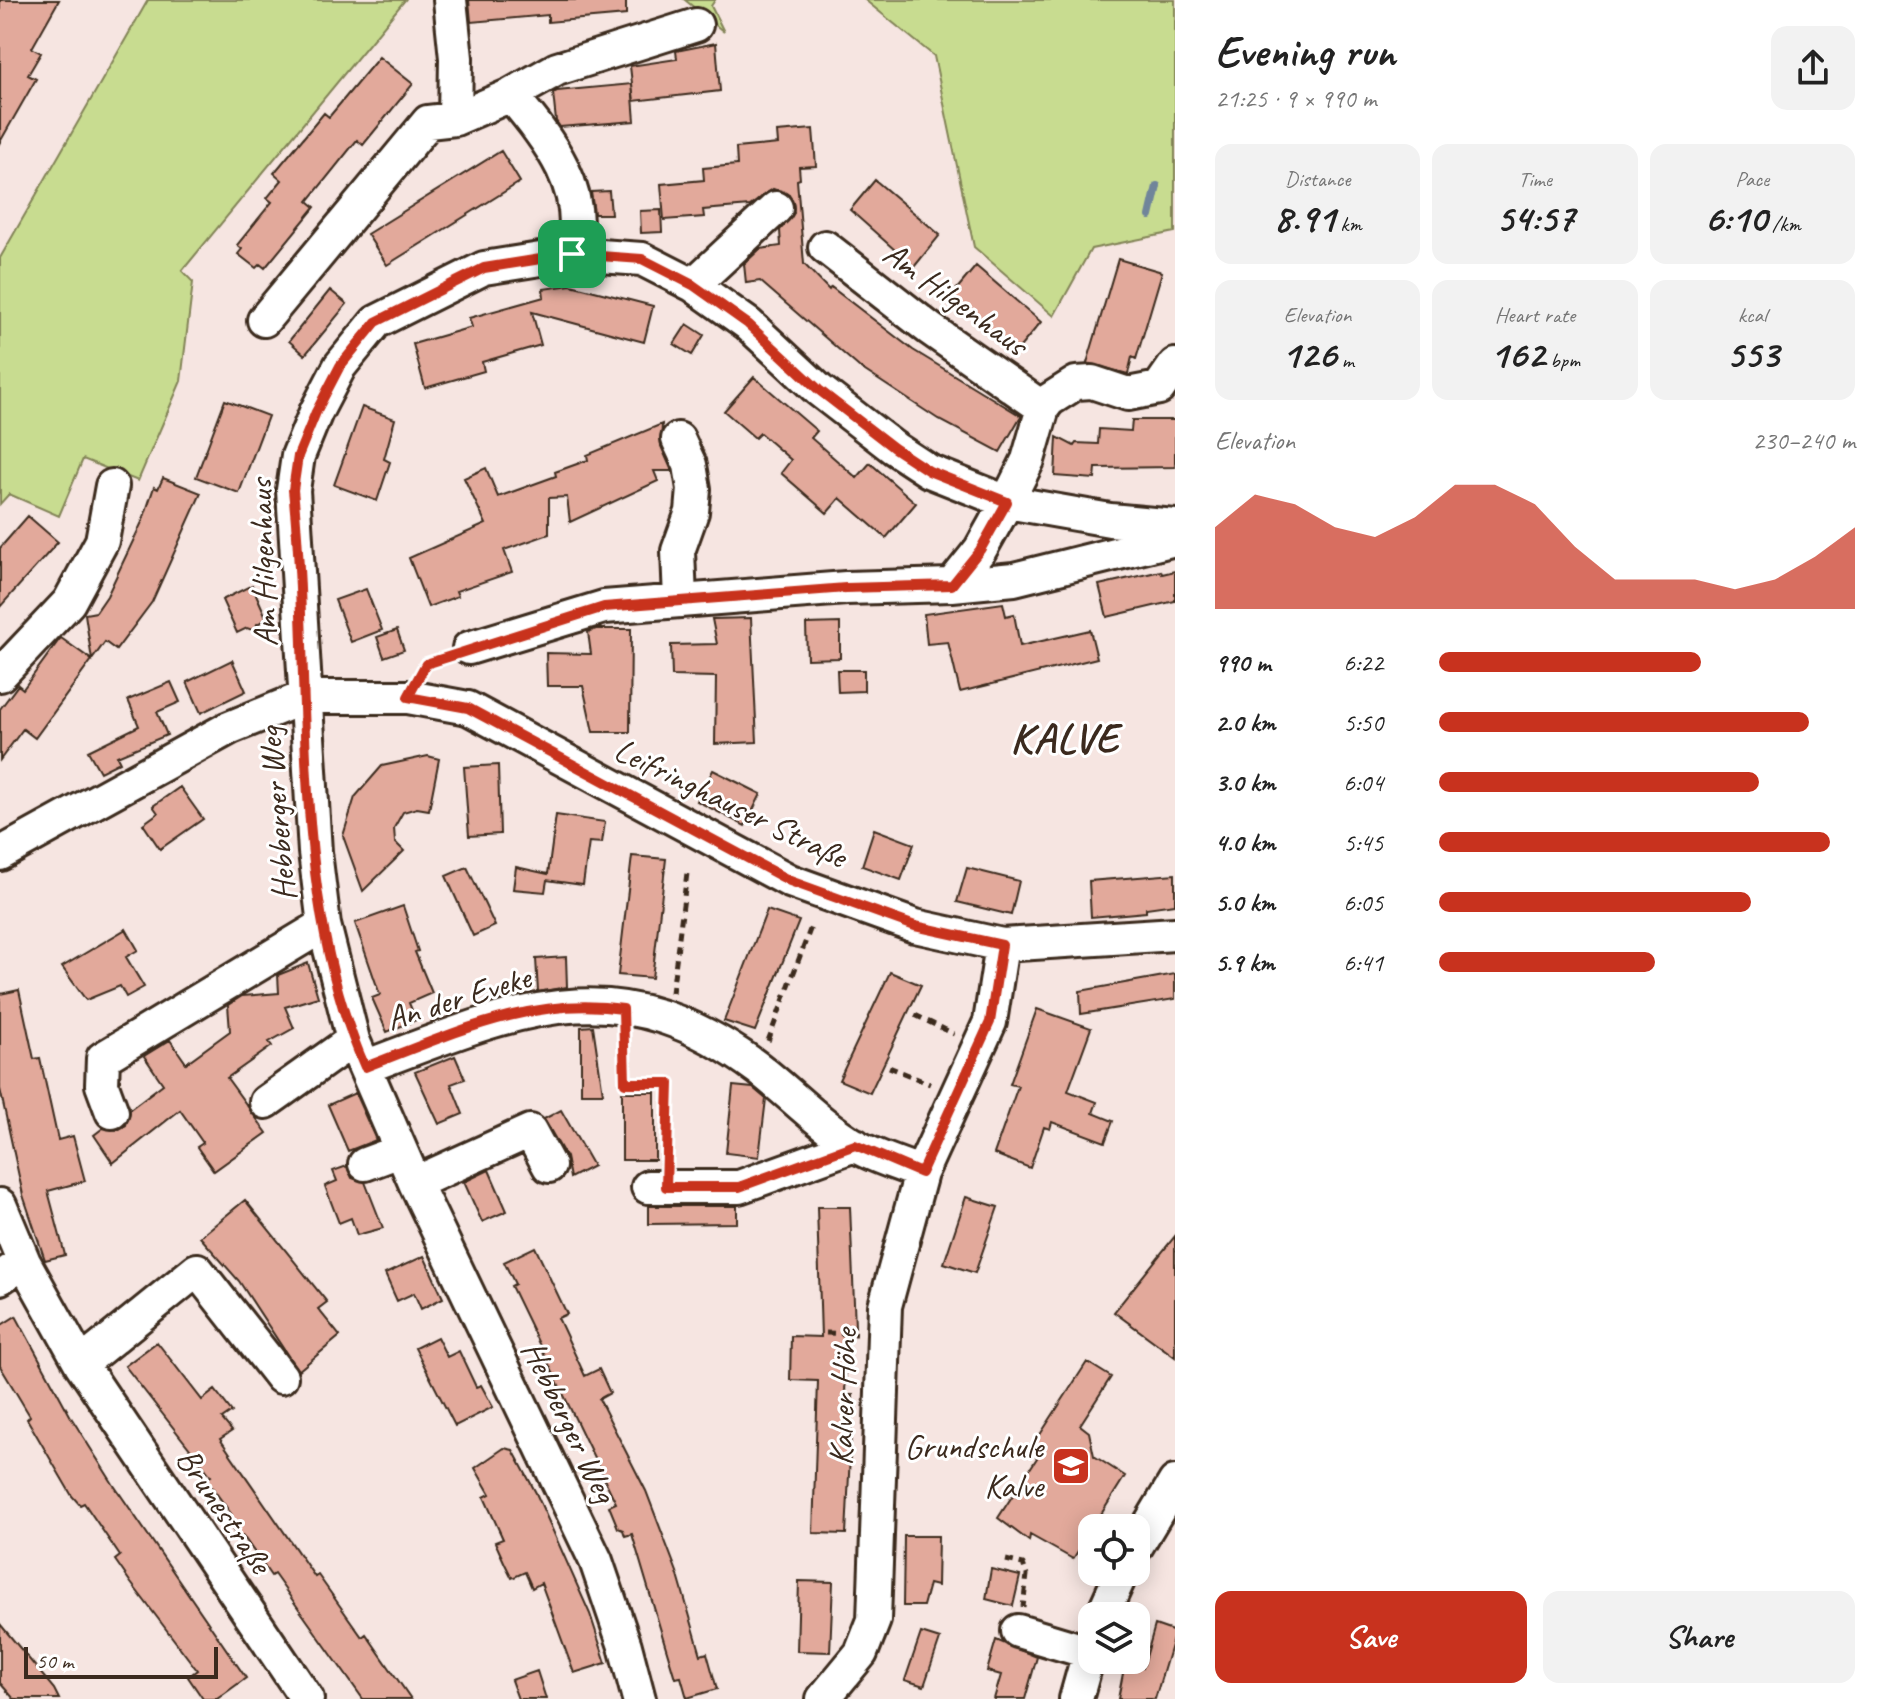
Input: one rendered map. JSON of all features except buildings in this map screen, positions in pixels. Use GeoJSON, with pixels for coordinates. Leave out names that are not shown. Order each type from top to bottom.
{"type":"FeatureCollection","features":[{"type":"Feature","properties":{"kind":"street"},"geometry":{"type":"LineString","coordinates":[[450,0],[456,58],[455,119]]}},
{"type":"Feature","properties":{"kind":"street"},"geometry":{"type":"LineString","coordinates":[[264,320],[428,122],[455,119],[511,95],[557,69],[696,25]]}},
{"type":"Feature","properties":{"kind":"street"},"geometry":{"type":"LineString","coordinates":[[511,95],[546,138],[570,182],[579,229],[572,254]]}},
{"type":"Feature","properties":{"kind":"street"},"geometry":{"type":"LineString","coordinates":[[693,285],[776,208]]}},
{"type":"Feature","properties":{"kind":"street","name":"Am Hilgenhaus"},"geometry":{"type":"LineString","coordinates":[[825,247],[930,329],[1043,408]]}},
{"type":"Feature","properties":{"kind":"street","name":"Am Hilgenhaus"},"geometry":{"type":"LineString","coordinates":[[305,697],[293,490],[298,456],[340,366],[376,322],[484,268],[572,254],[642,259],[693,285],[748,324],[819,390],[929,471],[1007,502],[1110,520],[1175,526]]}},
{"type":"Feature","properties":{"kind":"street"},"geometry":{"type":"LineString","coordinates":[[952,585],[980,550],[1007,502],[1028,460],[1043,408],[1049,400],[1076,383],[1092,382],[1128,394],[1159,388],[1175,365]]}},
{"type":"Feature","properties":{"kind":"street"},"geometry":{"type":"LineString","coordinates":[[678,439],[690,465],[694,489],[692,512],[678,551],[680,600]]}},
{"type":"Feature","properties":{"kind":"street"},"geometry":{"type":"LineString","coordinates":[[0,675],[69,602],[102,541],[112,486]]}},
{"type":"Feature","properties":{"kind":"street"},"geometry":{"type":"LineString","coordinates":[[469,648],[604,607],[846,588],[952,585],[1014,579],[1175,539]]}},
{"type":"Feature","properties":{"kind":"street","name":"Leifringhauser Straße"},"geometry":{"type":"LineString","coordinates":[[0,854],[229,728],[305,697],[408,697],[468,708],[790,881],[915,926],[1002,945],[1175,934]]}},
{"type":"Feature","properties":{"kind":"street","name":"Hebberger Weg"},"geometry":{"type":"LineString","coordinates":[[305,697],[324,925],[359,1054],[400,1151],[596,1561],[625,1646],[639,1699]]}},
{"type":"Feature","properties":{"kind":"street","name":"Hebberger Weg"},"geometry":{"type":"LineString","coordinates":[[112,1112],[102,1085],[103,1058],[324,925]]}},
{"type":"Feature","properties":{"kind":"street","name":"Kalver Höhe"},"geometry":{"type":"LineString","coordinates":[[823,1699],[861,1653],[874,1620],[881,1336],[894,1263],[921,1173],[980,1046],[996,996],[1002,945]]}},
{"type":"Feature","properties":{"kind":"street","name":"An der Eveke"},"geometry":{"type":"LineString","coordinates":[[359,1054],[546,1006],[593,1004],[668,1018],[706,1036],[757,1068],[855,1145],[921,1173]]}},
{"type":"Feature","properties":{"kind":"street"},"geometry":{"type":"LineString","coordinates":[[266,1102],[359,1054]]}},
{"type":"Feature","properties":{"kind":"street"},"geometry":{"type":"LineString","coordinates":[[415,1183],[530,1131],[549,1166]]}},
{"type":"Feature","properties":{"kind":"street"},"geometry":{"type":"LineString","coordinates":[[657,1187],[739,1187],[855,1145]]}},
{"type":"Feature","properties":{"kind":"street"},"geometry":{"type":"LineString","coordinates":[[365,1164],[400,1151]]}},
{"type":"Feature","properties":{"kind":"street","name":"Brunestraße"},"geometry":{"type":"LineString","coordinates":[[0,1205],[12,1270],[81,1364],[307,1699]]}},
{"type":"Feature","properties":{"kind":"street"},"geometry":{"type":"LineString","coordinates":[[81,1364],[197,1270],[281,1377]]}},
{"type":"Feature","properties":{"kind":"street"},"geometry":{"type":"LineString","coordinates":[[1150,1524],[1175,1482]]}},
{"type":"Feature","properties":{"kind":"street"},"geometry":{"type":"LineString","coordinates":[[1018,1631],[1078,1644]]}},
{"type":"Feature","properties":{"kind":"street"},"geometry":{"type":"LineString","coordinates":[[1076,1699],[1083,1674]]}},
{"type":"Feature","properties":{"kind":"path"},"geometry":{"type":"LineString","coordinates":[[408,697],[426,664],[469,648]]}},
{"type":"Feature","properties":{"kind":"path"},"geometry":{"type":"LineString","coordinates":[[668,1018],[687,873]]}},
{"type":"Feature","properties":{"kind":"path"},"geometry":{"type":"LineString","coordinates":[[757,1068],[811,927]]}},
{"type":"Feature","properties":{"kind":"path"},"geometry":{"type":"LineString","coordinates":[[623,1009],[625,1083],[669,1083],[657,1187]]}},
{"type":"Feature","properties":{"kind":"path"},"geometry":{"type":"LineString","coordinates":[[915,1015],[980,1046]]}},
{"type":"Feature","properties":{"kind":"path"},"geometry":{"type":"LineString","coordinates":[[889,1067],[957,1095]]}},
{"type":"Feature","properties":{"kind":"path"},"geometry":{"type":"LineString","coordinates":[[1006,1560],[1023,1564],[1027,1575],[1018,1631]]}},
{"type":"Feature","properties":{"kind":"green space"},"geometry":{"type":"Polygon","coordinates":[[[148,0],[405,0],[182,271],[193,282],[181,381],[138,481],[83,459],[59,516],[9,494],[0,504],[0,258],[148,0]]]}},
{"type":"Feature","properties":{"kind":"green space"},"geometry":{"type":"Polygon","coordinates":[[[685,0],[715,0],[711,6],[724,32],[685,0]]]}},
{"type":"Feature","properties":{"kind":"green space"},"geometry":{"type":"Polygon","coordinates":[[[865,0],[1175,0],[1175,232],[1091,249],[1054,316],[974,247],[934,56],[865,0]]]}},
{"type":"Feature","properties":{"kind":"waterway"},"geometry":{"type":"LineString","coordinates":[[1150,216],[1157,186]]}},
{"type":"Feature","properties":{"kind":"place","name":"Grundschule Kalve"},"geometry":{"type":"Point","coordinates":[1071,1466]}},
{"type":"Feature","properties":{"kind":"district","name":"KALVE"},"geometry":{"type":"Point","coordinates":[1065,737]}},
{"type":"Feature","properties":{"kind":"route"},"geometry":{"type":"LineString","coordinates":[[572,254],[642,259],[693,285],[748,324],[819,390],[894,448],[929,471],[1007,502],[980,550],[952,585],[846,588],[604,607],[426,664],[408,697],[468,708],[657,809],[695,833],[790,881],[915,926],[1002,945],[990,1022],[921,1173],[855,1145],[739,1187],[666,1187],[669,1083],[625,1083],[623,1009],[593,1004],[546,1006],[502,1015],[365,1067],[353,1040],[324,925],[315,852],[293,490],[298,456],[340,366],[376,322],[484,268],[572,254]]}}]}
